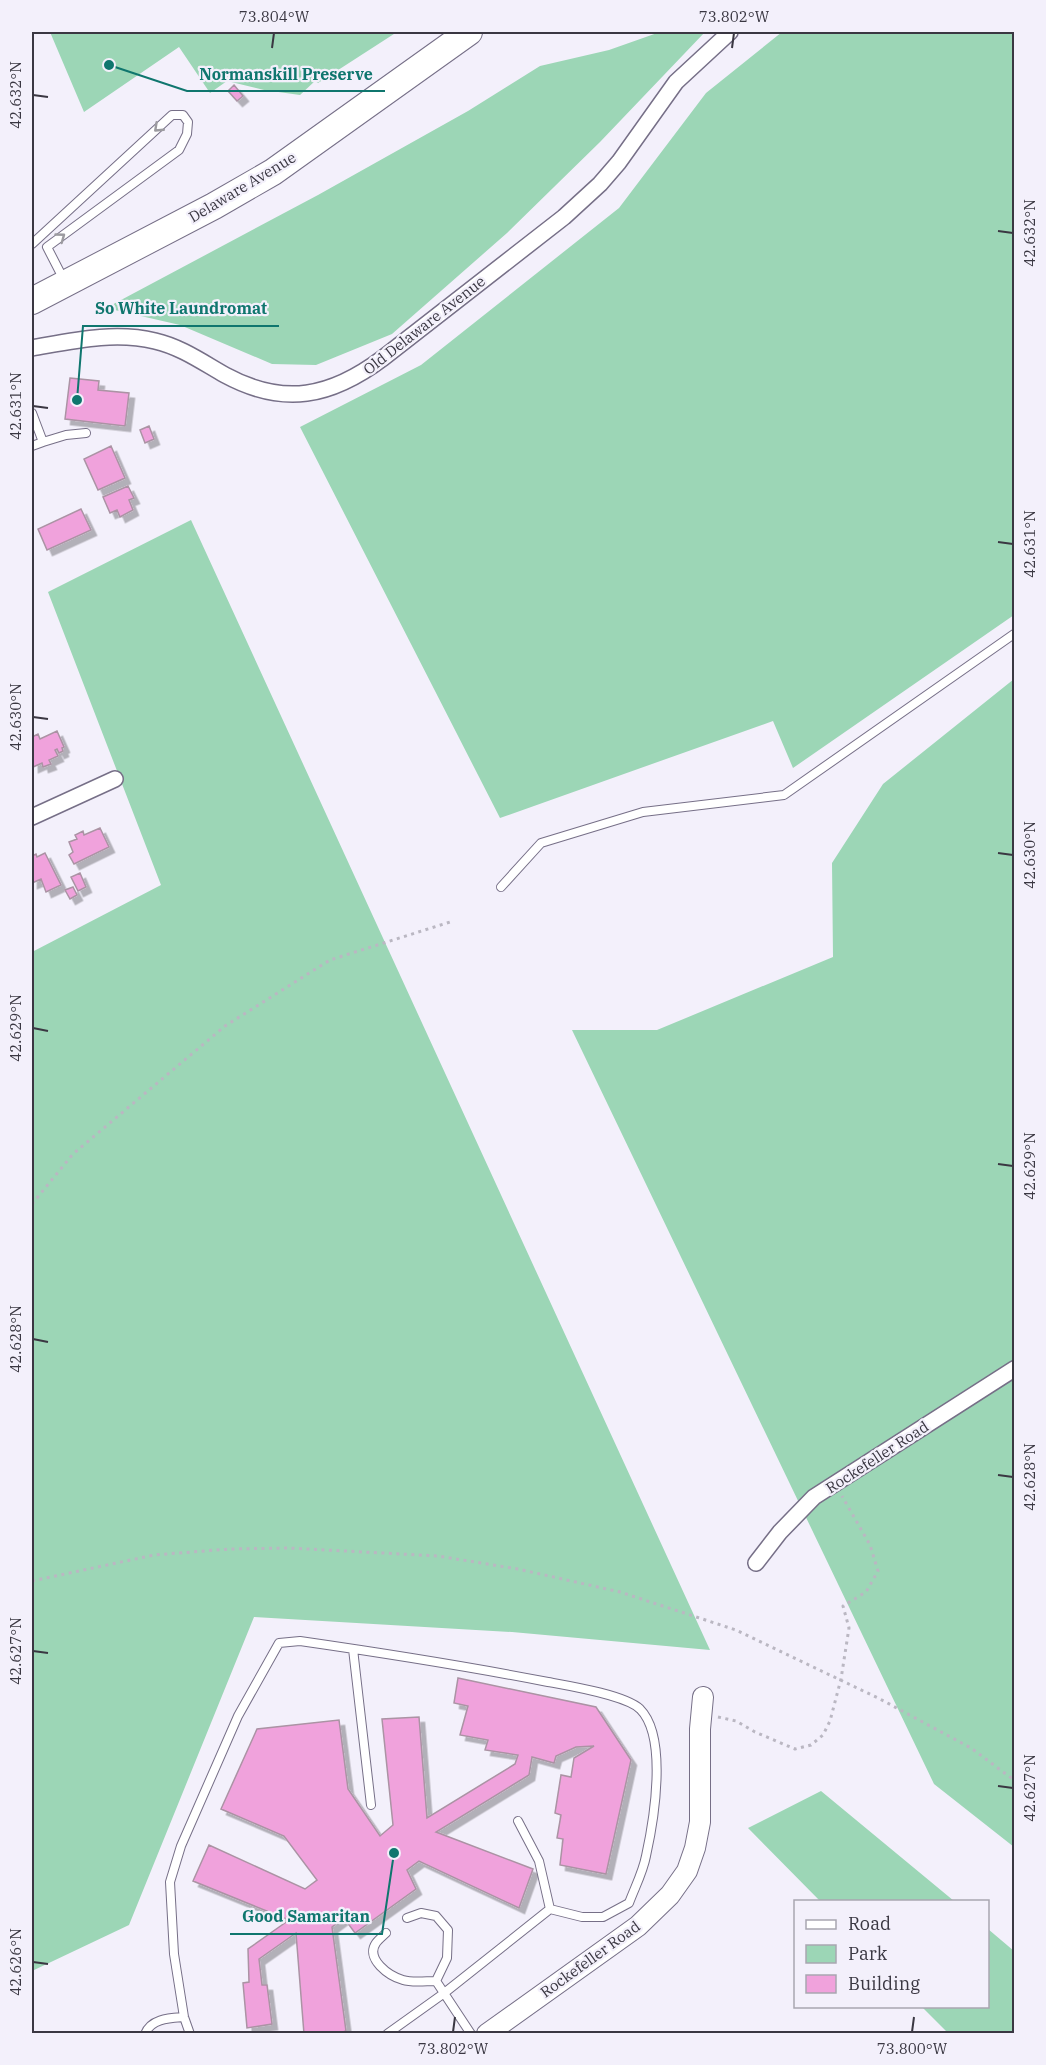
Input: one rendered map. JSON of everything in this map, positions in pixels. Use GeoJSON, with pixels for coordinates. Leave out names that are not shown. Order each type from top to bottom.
{"type":"FeatureCollection","features":[{"type":"Feature","properties":{"kind":"main road","name":"Delaware Avenue"},"geometry":{"type":"LineString","coordinates":[[32,301],[214,206],[273,172],[469,32]]}},
{"type":"Feature","properties":{"kind":"street","name":"Old Delaware Avenue"},"geometry":{"type":"LineString","coordinates":[[32,348],[94,338],[142,338],[179,349],[232,379],[261,390],[282,394],[304,394],[338,386],[353,379],[383,358],[584,199],[619,162],[676,82],[730,32]]}},
{"type":"Feature","properties":{"kind":"street"},"geometry":{"type":"LineString","coordinates":[[32,817],[115,779]]}},
{"type":"Feature","properties":{"kind":"street","name":"Rockefeller Road"},"geometry":{"type":"LineString","coordinates":[[756,1563],[780,1532],[814,1497],[1014,1369]]}},
{"type":"Feature","properties":{"kind":"street","name":"Rockefeller Road"},"geometry":{"type":"LineString","coordinates":[[488,2034],[638,1926],[670,1894],[687,1871],[695,1848],[700,1822],[703,1705]]}},
{"type":"Feature","properties":{"kind":"lane"},"geometry":{"type":"LineString","coordinates":[[32,244],[172,115],[183,115],[188,122],[187,134],[179,150],[47,247],[66,284]]}},
{"type":"Feature","properties":{"kind":"lane"},"geometry":{"type":"LineString","coordinates":[[32,413],[43,442]]}},
{"type":"Feature","properties":{"kind":"lane"},"geometry":{"type":"LineString","coordinates":[[32,446],[66,435],[86,433]]}},
{"type":"Feature","properties":{"kind":"lane"},"geometry":{"type":"LineString","coordinates":[[501,887],[541,843],[643,812],[784,795],[1014,634]]}},
{"type":"Feature","properties":{"kind":"lane"},"geometry":{"type":"LineString","coordinates":[[190,2034],[184,2017],[174,1954],[170,1882],[181,1846],[238,1716],[279,1643],[300,1641],[451,1663],[585,1689],[621,1699],[640,1709],[655,1739],[656,1790],[646,1858],[629,1903],[603,1917],[582,1917],[550,1909]]}},
{"type":"Feature","properties":{"kind":"lane"},"geometry":{"type":"LineString","coordinates":[[353,1648],[371,1805]]}},
{"type":"Feature","properties":{"kind":"lane"},"geometry":{"type":"LineString","coordinates":[[518,1821],[539,1861],[550,1909]]}},
{"type":"Feature","properties":{"kind":"lane"},"geometry":{"type":"LineString","coordinates":[[387,2034],[443,1994],[550,1909]]}},
{"type":"Feature","properties":{"kind":"lane"},"geometry":{"type":"LineString","coordinates":[[407,1918],[421,1914],[436,1916],[448,1930],[447,1958],[436,1981]]}},
{"type":"Feature","properties":{"kind":"lane"},"geometry":{"type":"LineString","coordinates":[[386,1933],[375,1944],[373,1952],[376,1962],[387,1972],[404,1981],[436,1981]]}},
{"type":"Feature","properties":{"kind":"lane"},"geometry":{"type":"LineString","coordinates":[[436,1981],[471,2034]]}},
{"type":"Feature","properties":{"kind":"lane"},"geometry":{"type":"LineString","coordinates":[[145,2034],[147,2028],[162,2019],[184,2017]]}},
{"type":"Feature","properties":{"kind":"path"},"geometry":{"type":"LineString","coordinates":[[32,1204],[73,1154],[225,1026],[330,960],[450,922]]}},
{"type":"Feature","properties":{"kind":"path"},"geometry":{"type":"LineString","coordinates":[[703,1705],[755,1732],[795,1749],[811,1745],[823,1735],[830,1721],[841,1680],[849,1628],[843,1606],[866,1592],[878,1570],[870,1545],[836,1484]]}},
{"type":"Feature","properties":{"kind":"path"},"geometry":{"type":"LineString","coordinates":[[32,1581],[154,1555],[229,1549],[289,1548],[438,1556],[518,1569],[620,1592],[736,1630],[841,1680],[971,1748],[1014,1780]]}},
{"type":"Feature","properties":{"kind":"green space"},"geometry":{"type":"Polygon","coordinates":[[[50,32],[397,32],[318,83],[315,81],[300,95],[264,90],[227,81],[210,93],[179,47],[84,112],[50,32]]]}},
{"type":"Feature","properties":{"kind":"green space"},"geometry":{"type":"Polygon","coordinates":[[[660,32],[705,32],[600,142],[507,233],[392,334],[316,365],[272,364],[180,325],[106,308],[318,195],[468,111],[540,66],[609,50],[660,32]]]}},
{"type":"Feature","properties":{"kind":"green space"},"geometry":{"type":"Polygon","coordinates":[[[782,32],[1014,32],[1014,615],[793,768],[773,721],[500,818],[300,427],[421,365],[619,208],[706,93],[782,32]]]}},
{"type":"Feature","properties":{"kind":"green space"},"geometry":{"type":"Polygon","coordinates":[[[191,520],[710,1650],[512,1632],[254,1617],[129,1925],[32,1971],[32,952],[161,885],[48,592],[191,520]]]}},
{"type":"Feature","properties":{"kind":"green space"},"geometry":{"type":"Polygon","coordinates":[[[1014,679],[1014,1847],[934,1784],[572,1030],[657,1030],[833,957],[832,863],[883,784],[1014,679]]]}},
{"type":"Feature","properties":{"kind":"green space"},"geometry":{"type":"Polygon","coordinates":[[[821,1791],[953,1900],[819,1900],[748,1828],[821,1791]]]}},
{"type":"Feature","properties":{"kind":"green space"},"geometry":{"type":"Polygon","coordinates":[[[989,1930],[1014,1951],[1014,2033],[948,2033],[923,2008],[989,2008],[989,1930]]]}},
{"type":"Feature","properties":{"kind":"building"},"geometry":{"type":"Polygon","coordinates":[[[234,85],[243,96],[237,101],[228,91],[234,85]]]}},
{"type":"Feature","properties":{"kind":"building"},"geometry":{"type":"Polygon","coordinates":[[[70,378],[99,381],[98,390],[129,393],[125,426],[65,419],[70,378]]]}},
{"type":"Feature","properties":{"kind":"building"},"geometry":{"type":"Polygon","coordinates":[[[149,426],[154,439],[145,443],[140,430],[149,426]]]}},
{"type":"Feature","properties":{"kind":"building"},"geometry":{"type":"Polygon","coordinates":[[[111,446],[125,478],[98,490],[84,459],[111,446]]]}},
{"type":"Feature","properties":{"kind":"building"},"geometry":{"type":"Polygon","coordinates":[[[128,486],[134,498],[129,500],[133,510],[120,517],[117,510],[110,513],[103,497],[128,486]]]}},
{"type":"Feature","properties":{"kind":"building"},"geometry":{"type":"Polygon","coordinates":[[[81,509],[91,530],[47,550],[38,529],[81,509]]]}},
{"type":"Feature","properties":{"kind":"building"},"geometry":{"type":"Polygon","coordinates":[[[57,731],[64,747],[63,751],[59,753],[57,749],[55,750],[58,756],[49,760],[51,764],[43,767],[42,763],[33,767],[32,737],[38,734],[40,739],[57,731]]]}},
{"type":"Feature","properties":{"kind":"building"},"geometry":{"type":"Polygon","coordinates":[[[100,828],[109,847],[74,864],[69,855],[73,852],[69,842],[77,839],[75,835],[83,831],[84,835],[100,828]]]}},
{"type":"Feature","properties":{"kind":"building"},"geometry":{"type":"Polygon","coordinates":[[[45,853],[61,885],[46,892],[41,879],[32,883],[32,856],[36,854],[37,857],[45,853]]]}},
{"type":"Feature","properties":{"kind":"building"},"geometry":{"type":"Polygon","coordinates":[[[80,873],[86,887],[78,891],[71,877],[80,873]]]}},
{"type":"Feature","properties":{"kind":"building"},"geometry":{"type":"Polygon","coordinates":[[[73,887],[77,895],[70,899],[65,890],[73,887]]]}},
{"type":"Feature","properties":{"kind":"building"},"geometry":{"type":"Polygon","coordinates":[[[458,1678],[596,1707],[631,1760],[606,1874],[560,1865],[563,1839],[557,1838],[561,1815],[555,1813],[561,1775],[571,1777],[574,1758],[594,1746],[576,1747],[556,1756],[554,1763],[532,1757],[529,1775],[436,1832],[533,1869],[519,1908],[419,1861],[407,1870],[416,1889],[355,1933],[344,1918],[332,1927],[346,2031],[336,2034],[304,2034],[296,1933],[259,1959],[262,1985],[267,1985],[272,2024],[247,2028],[243,1983],[249,1982],[248,1949],[289,1920],[193,1881],[209,1845],[305,1889],[317,1880],[284,1836],[221,1809],[257,1729],[339,1720],[348,1789],[380,1836],[393,1825],[382,1719],[419,1717],[427,1818],[515,1764],[518,1755],[485,1750],[488,1740],[460,1735],[468,1706],[454,1703],[458,1678]]]}},
{"type":"Feature","properties":{"kind":"place","name":"Normanskill Preserve"},"geometry":{"type":"Point","coordinates":[109,65]}},
{"type":"Feature","properties":{"kind":"place","name":"So White Laundromat"},"geometry":{"type":"Point","coordinates":[77,400]}},
{"type":"Feature","properties":{"kind":"place","name":"Good Samaritan"},"geometry":{"type":"Point","coordinates":[394,1853]}}]}
